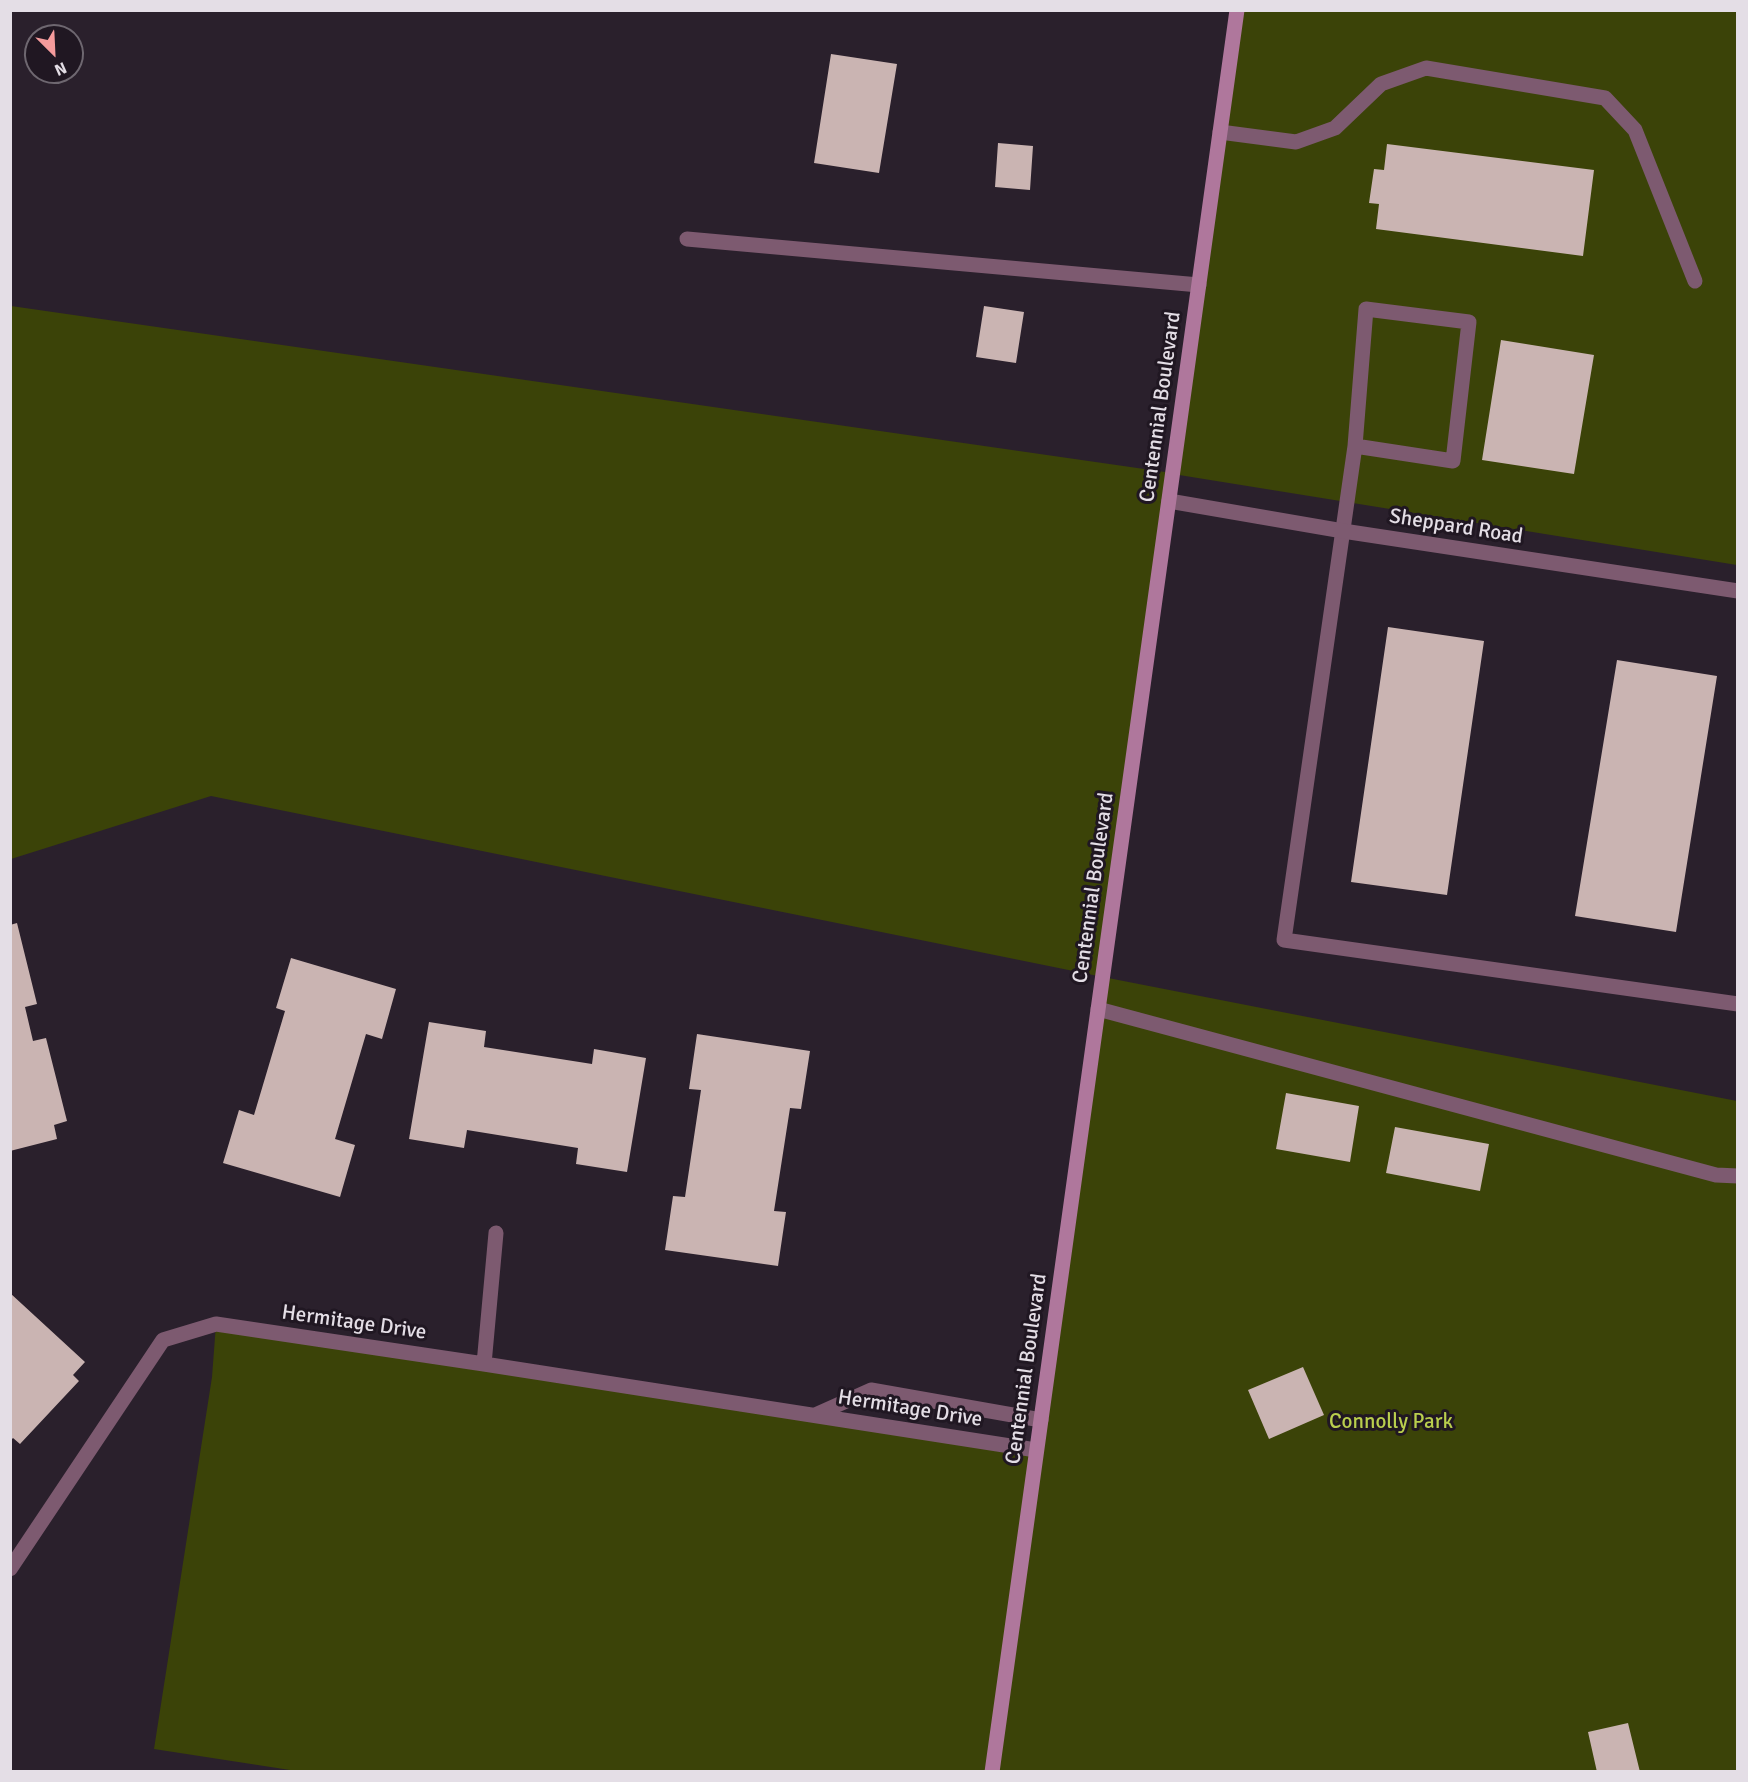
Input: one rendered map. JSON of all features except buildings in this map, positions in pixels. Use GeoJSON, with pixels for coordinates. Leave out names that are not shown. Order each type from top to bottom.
{"type":"FeatureCollection","features":[{"type":"Feature","properties":{"kind":"main road","name":"Centennial Boulevard"},"geometry":{"type":"LineString","coordinates":[[992,1772],[1237,10]]}},
{"type":"Feature","properties":{"kind":"street"},"geometry":{"type":"LineString","coordinates":[[1220,132],[1296,142],[1335,128],[1381,84],[1426,68],[1605,98],[1635,130],[1695,280]]}},
{"type":"Feature","properties":{"kind":"street"},"geometry":{"type":"LineString","coordinates":[[687,239],[1199,285]]}},
{"type":"Feature","properties":{"kind":"street"},"geometry":{"type":"LineString","coordinates":[[1355,446],[1453,461],[1469,322],[1366,309],[1355,446],[1284,940],[1737,1004]]}},
{"type":"Feature","properties":{"kind":"street","name":"Sheppard Road"},"geometry":{"type":"LineString","coordinates":[[1169,501],[1343,531],[1737,591]]}},
{"type":"Feature","properties":{"kind":"street"},"geometry":{"type":"LineString","coordinates":[[1098,1010],[1716,1175],[1737,1176]]}},
{"type":"Feature","properties":{"kind":"street"},"geometry":{"type":"LineString","coordinates":[[484,1364],[496,1233]]}},
{"type":"Feature","properties":{"kind":"street","name":"Hermitage Drive"},"geometry":{"type":"LineString","coordinates":[[10,1569],[163,1340],[216,1324],[1036,1450]]}},
{"type":"Feature","properties":{"kind":"street","name":"Hermitage Drive"},"geometry":{"type":"LineString","coordinates":[[812,1415],[871,1390],[1041,1420]]}},
{"type":"Feature","properties":{"kind":"green space"},"geometry":{"type":"Polygon","coordinates":[[[1239,11],[1737,11],[1737,565],[1173,474],[1103,977],[211,796],[11,859],[11,306],[1172,473],[1239,11]]]}},
{"type":"Feature","properties":{"kind":"green space","name":"Connolly Park"},"geometry":{"type":"Polygon","coordinates":[[[1103,977],[1737,1101],[1737,1771],[303,1772],[154,1749],[212,1377],[216,1324],[1036,1450],[1103,977]]]}}]}
